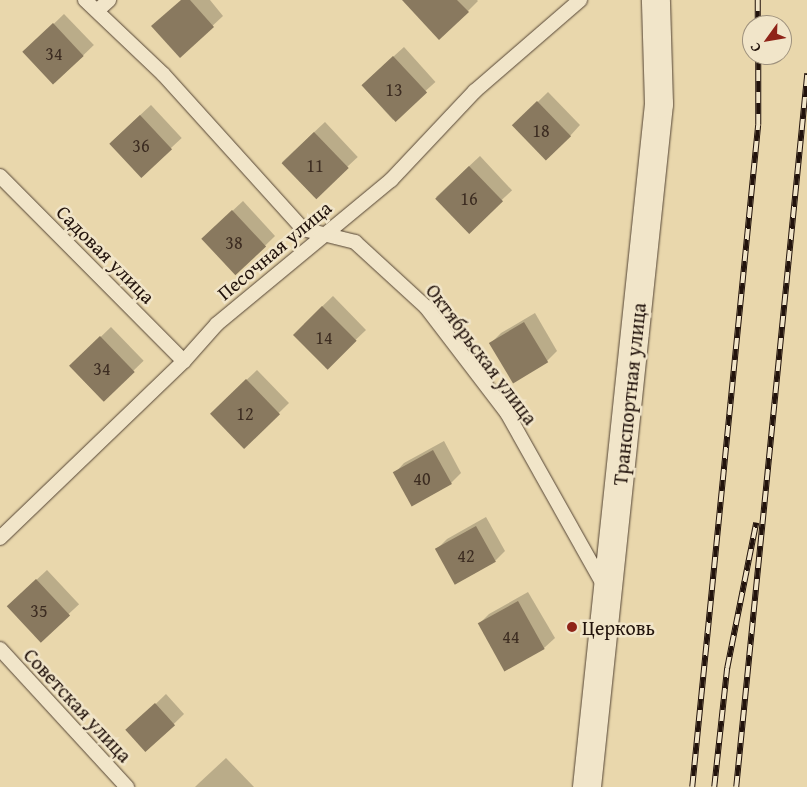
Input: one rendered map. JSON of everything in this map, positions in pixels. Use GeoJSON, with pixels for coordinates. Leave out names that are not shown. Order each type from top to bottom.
{"type":"FeatureCollection","features":[{"type":"Feature","properties":{"kind":"street","name":"Транспортная улица"},"geometry":{"type":"LineString","coordinates":[[587,787],[659,104],[656,0]]}},
{"type":"Feature","properties":{"kind":"lane","name":"Октябрьская улица"},"geometry":{"type":"LineString","coordinates":[[85,0],[98,10],[163,74],[303,229],[355,242],[426,307],[506,412],[607,591]]}},
{"type":"Feature","properties":{"kind":"lane"},"geometry":{"type":"LineString","coordinates":[[98,10],[109,0]]}},
{"type":"Feature","properties":{"kind":"lane","name":"Песочная улица"},"geometry":{"type":"LineString","coordinates":[[0,538],[184,361],[217,324],[324,234],[392,180],[475,90],[580,0]]}},
{"type":"Feature","properties":{"kind":"lane","name":"Садовая улица"},"geometry":{"type":"LineString","coordinates":[[0,176],[184,361]]}},
{"type":"Feature","properties":{"kind":"lane","name":"Советская улица"},"geometry":{"type":"LineString","coordinates":[[0,649],[127,787]]}},
{"type":"Feature","properties":{"kind":"building"},"geometry":{"type":"Polygon","coordinates":[[[181,0],[190,0],[214,27],[180,58],[151,26],[181,0]]]}},
{"type":"Feature","properties":{"kind":"building"},"geometry":{"type":"Polygon","coordinates":[[[402,0],[457,0],[469,12],[439,40],[402,0]]]}},
{"type":"Feature","properties":{"kind":"building"},"geometry":{"type":"Polygon","coordinates":[[[53,23],[84,56],[53,85],[22,52],[53,23]]]}},
{"type":"Feature","properties":{"kind":"building"},"geometry":{"type":"Polygon","coordinates":[[[393,56],[427,93],[396,122],[362,85],[393,56]]]}},
{"type":"Feature","properties":{"kind":"building"},"geometry":{"type":"Polygon","coordinates":[[[537,101],[571,136],[546,161],[512,125],[537,101]]]}},
{"type":"Feature","properties":{"kind":"building"},"geometry":{"type":"Polygon","coordinates":[[[140,115],[172,149],[141,178],[109,144],[140,115]]]}},
{"type":"Feature","properties":{"kind":"building"},"geometry":{"type":"Polygon","coordinates":[[[314,132],[349,168],[316,199],[282,163],[314,132]]]}},
{"type":"Feature","properties":{"kind":"building"},"geometry":{"type":"Polygon","coordinates":[[[469,166],[503,201],[469,234],[435,199],[469,166]]]}},
{"type":"Feature","properties":{"kind":"building"},"geometry":{"type":"Polygon","coordinates":[[[232,210],[266,247],[235,275],[201,239],[232,210]]]}},
{"type":"Feature","properties":{"kind":"building"},"geometry":{"type":"Polygon","coordinates":[[[322,306],[357,341],[328,370],[293,335],[322,306]]]}},
{"type":"Feature","properties":{"kind":"building"},"geometry":{"type":"Polygon","coordinates":[[[524,322],[548,362],[513,383],[489,343],[524,322]]]}},
{"type":"Feature","properties":{"kind":"building"},"geometry":{"type":"Polygon","coordinates":[[[100,336],[135,372],[104,402],[69,366],[100,336]]]}},
{"type":"Feature","properties":{"kind":"building"},"geometry":{"type":"Polygon","coordinates":[[[246,379],[280,414],[244,449],[210,414],[246,379]]]}},
{"type":"Feature","properties":{"kind":"building"},"geometry":{"type":"Polygon","coordinates":[[[433,450],[452,484],[412,506],[393,472],[433,450]]]}},
{"type":"Feature","properties":{"kind":"building"},"geometry":{"type":"Polygon","coordinates":[[[476,526],[496,562],[455,585],[435,549],[476,526]]]}},
{"type":"Feature","properties":{"kind":"building"},"geometry":{"type":"Polygon","coordinates":[[[36,579],[70,616],[41,643],[7,606],[36,579]]]}},
{"type":"Feature","properties":{"kind":"building"},"geometry":{"type":"Polygon","coordinates":[[[518,601],[545,649],[504,671],[478,623],[518,601]]]}},
{"type":"Feature","properties":{"kind":"building"},"geometry":{"type":"Polygon","coordinates":[[[155,703],[175,725],[145,752],[125,730],[155,703]]]}},
{"type":"Feature","properties":{"kind":"railway"},"geometry":{"type":"LineString","coordinates":[[758,0],[758,15]]}},
{"type":"Feature","properties":{"kind":"railway"},"geometry":{"type":"LineString","coordinates":[[692,787],[758,125],[758,65]]}},
{"type":"Feature","properties":{"kind":"railway"},"geometry":{"type":"LineString","coordinates":[[736,787],[807,74]]}},
{"type":"Feature","properties":{"kind":"railway"},"geometry":{"type":"LineString","coordinates":[[714,787],[727,668],[756,523]]}},
{"type":"Feature","properties":{"kind":"place","name":"Церковь"},"geometry":{"type":"Point","coordinates":[572,627]}}]}
